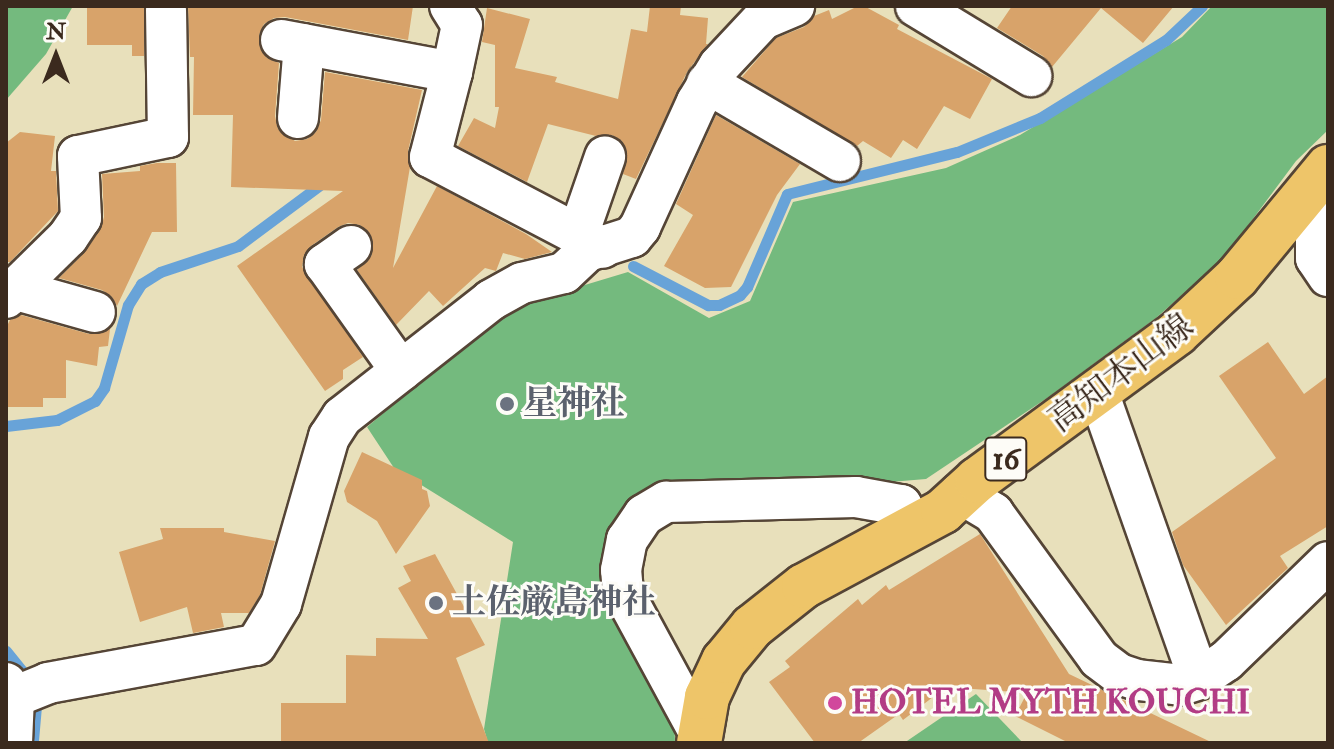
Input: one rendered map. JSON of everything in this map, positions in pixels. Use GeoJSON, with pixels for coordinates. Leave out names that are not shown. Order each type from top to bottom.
{"type":"FeatureCollection","features":[{"type":"Feature","properties":{"kind":"main road","name":"高知本山線"},"geometry":{"type":"LineString","coordinates":[[699,738],[707,697],[724,661],[752,627],[804,586],[943,511],[960,493],[1210,305],[1324,177]]}},
{"type":"Feature","properties":{"kind":"street"},"geometry":{"type":"LineString","coordinates":[[450,6],[462,25],[430,157],[590,241],[624,241],[640,227],[707,83],[738,42],[755,27],[794,6]]}},
{"type":"Feature","properties":{"kind":"street"},"geometry":{"type":"LineString","coordinates":[[916,6],[1031,76]]}},
{"type":"Feature","properties":{"kind":"street"},"geometry":{"type":"LineString","coordinates":[[10,294],[68,237],[81,218],[78,156],[168,137],[166,10]]}},
{"type":"Feature","properties":{"kind":"street"},"geometry":{"type":"LineString","coordinates":[[298,118],[292,42],[452,72]]}},
{"type":"Feature","properties":{"kind":"street"},"geometry":{"type":"LineString","coordinates":[[707,83],[840,161]]}},
{"type":"Feature","properties":{"kind":"street"},"geometry":{"type":"LineString","coordinates":[[12,743],[23,688],[256,645],[281,604],[329,437],[342,417],[491,300],[522,283],[564,273],[588,251],[605,157]]}},
{"type":"Feature","properties":{"kind":"street"},"geometry":{"type":"LineString","coordinates":[[1324,177],[1316,258],[1328,276]]}},
{"type":"Feature","properties":{"kind":"street"},"geometry":{"type":"LineString","coordinates":[[351,246],[325,264],[401,371]]}},
{"type":"Feature","properties":{"kind":"street"},"geometry":{"type":"LineString","coordinates":[[10,294],[95,312]]}},
{"type":"Feature","properties":{"kind":"street"},"geometry":{"type":"LineString","coordinates":[[1098,392],[1199,679]]}},
{"type":"Feature","properties":{"kind":"street"},"geometry":{"type":"LineString","coordinates":[[960,493],[993,513],[1099,659],[1119,674],[1138,680],[1181,685],[1199,679],[1226,661],[1328,562]]}},
{"type":"Feature","properties":{"kind":"street"},"geometry":{"type":"LineString","coordinates":[[699,738],[623,592],[621,570],[627,540],[644,515],[666,502],[856,497],[901,505],[914,526]]}},
{"type":"Feature","properties":{"kind":"green space"},"geometry":{"type":"Polygon","coordinates":[[[6,6],[73,6],[46,54],[6,100],[6,6]]]}},
{"type":"Feature","properties":{"kind":"green space"},"geometry":{"type":"Polygon","coordinates":[[[1212,6],[1328,6],[1328,130],[1296,161],[1223,259],[1156,318],[1050,396],[926,479],[866,484],[620,523],[674,710],[675,743],[488,743],[484,729],[513,542],[394,468],[367,427],[479,333],[535,300],[628,272],[709,318],[750,301],[793,202],[946,168],[1020,135],[1182,37],[1212,6]]]}},
{"type":"Feature","properties":{"kind":"green space"},"geometry":{"type":"Polygon","coordinates":[[[976,694],[1023,743],[904,743],[976,694]]]}},
{"type":"Feature","properties":{"kind":"building"},"geometry":{"type":"Polygon","coordinates":[[[87,6],[144,6],[144,56],[132,56],[132,45],[87,45],[87,6]]]}},
{"type":"Feature","properties":{"kind":"building"},"geometry":{"type":"Polygon","coordinates":[[[188,6],[413,6],[408,40],[285,17],[274,18],[264,24],[259,35],[260,48],[267,58],[279,63],[275,116],[278,129],[295,141],[307,139],[316,132],[321,120],[325,72],[422,90],[408,151],[410,167],[393,268],[437,186],[526,234],[552,252],[525,259],[503,253],[496,271],[485,268],[443,306],[429,291],[396,325],[357,270],[372,255],[370,234],[360,225],[348,223],[338,227],[311,246],[304,255],[302,267],[363,357],[343,370],[343,379],[325,391],[237,266],[343,191],[231,187],[233,115],[193,115],[194,57],[190,57],[188,6]]]}},
{"type":"Feature","properties":{"kind":"building"},"geometry":{"type":"Polygon","coordinates":[[[650,6],[681,6],[680,15],[708,18],[708,44],[687,72],[636,179],[623,174],[627,152],[622,141],[612,135],[596,136],[548,124],[527,182],[458,146],[474,118],[495,128],[499,107],[495,107],[495,45],[482,42],[487,8],[530,19],[515,68],[557,77],[555,82],[618,99],[631,29],[647,32],[650,6]]]}},
{"type":"Feature","properties":{"kind":"building"},"geometry":{"type":"Polygon","coordinates":[[[864,6],[899,25],[897,29],[992,79],[970,119],[944,106],[917,149],[903,140],[891,158],[863,141],[857,146],[742,77],[776,38],[804,27],[814,16],[829,10],[832,19],[864,6]]]}},
{"type":"Feature","properties":{"kind":"building"},"geometry":{"type":"Polygon","coordinates":[[[1012,6],[1174,6],[1143,43],[1101,8],[1052,67],[1043,56],[997,28],[1012,6]]]}},
{"type":"Feature","properties":{"kind":"building"},"geometry":{"type":"Polygon","coordinates":[[[716,115],[800,164],[777,195],[731,287],[705,288],[664,266],[693,215],[676,204],[716,115]]]}},
{"type":"Feature","properties":{"kind":"building"},"geometry":{"type":"Polygon","coordinates":[[[20,132],[55,136],[51,171],[56,171],[58,211],[10,262],[6,262],[6,143],[20,132]]]}},
{"type":"Feature","properties":{"kind":"building"},"geometry":{"type":"Polygon","coordinates":[[[176,163],[177,232],[152,232],[117,306],[112,297],[102,290],[59,278],[84,253],[100,230],[104,217],[102,174],[140,171],[140,166],[176,163]]]}},
{"type":"Feature","properties":{"kind":"building"},"geometry":{"type":"Polygon","coordinates":[[[21,315],[89,334],[110,329],[108,346],[99,347],[97,366],[66,360],[66,398],[43,398],[43,407],[6,407],[6,328],[10,320],[21,315]]]}},
{"type":"Feature","properties":{"kind":"building"},"geometry":{"type":"Polygon","coordinates":[[[1268,342],[1304,394],[1328,376],[1328,526],[1280,556],[1288,568],[1226,625],[1183,565],[1172,532],[1276,458],[1219,376],[1268,342]]]}},
{"type":"Feature","properties":{"kind":"building"},"geometry":{"type":"Polygon","coordinates":[[[362,452],[422,480],[422,489],[427,491],[430,506],[396,554],[377,521],[347,502],[344,491],[362,452]]]}},
{"type":"Feature","properties":{"kind":"building"},"geometry":{"type":"Polygon","coordinates":[[[160,528],[224,528],[224,532],[275,541],[260,595],[249,613],[221,613],[224,627],[193,633],[187,607],[140,622],[119,552],[163,539],[160,528]]]}},
{"type":"Feature","properties":{"kind":"building"},"geometry":{"type":"Polygon","coordinates":[[[980,534],[1069,674],[1213,743],[1069,743],[1015,716],[1027,693],[946,687],[903,720],[899,714],[858,743],[815,743],[769,682],[790,667],[785,661],[858,599],[862,605],[886,585],[889,590],[980,534]]]}},
{"type":"Feature","properties":{"kind":"building"},"geometry":{"type":"Polygon","coordinates":[[[435,554],[485,645],[456,658],[489,743],[281,741],[281,703],[346,703],[346,655],[376,656],[376,638],[428,639],[398,588],[411,581],[403,566],[435,554]]]}},
{"type":"Feature","properties":{"kind":"waterway"},"geometry":{"type":"LineString","coordinates":[[633,266],[708,305],[719,305],[740,295],[747,287],[787,194],[957,152],[1040,118],[1166,40],[1202,6]]}},
{"type":"Feature","properties":{"kind":"waterway"},"geometry":{"type":"LineString","coordinates":[[6,426],[57,420],[95,401],[104,388],[128,305],[141,284],[160,272],[238,246],[324,182]]}},
{"type":"Feature","properties":{"kind":"waterway"},"geometry":{"type":"LineString","coordinates":[[6,651],[26,676],[36,706],[33,743]]}},
{"type":"Feature","properties":{"kind":"place","name":"星神社"},"geometry":{"type":"Point","coordinates":[507,404]}},
{"type":"Feature","properties":{"kind":"place","name":"土佐厳島神社"},"geometry":{"type":"Point","coordinates":[436,603]}},
{"type":"Feature","properties":{"kind":"place","name":"HOTEL MYTH KOUCHI"},"geometry":{"type":"Point","coordinates":[835,703]}}]}
